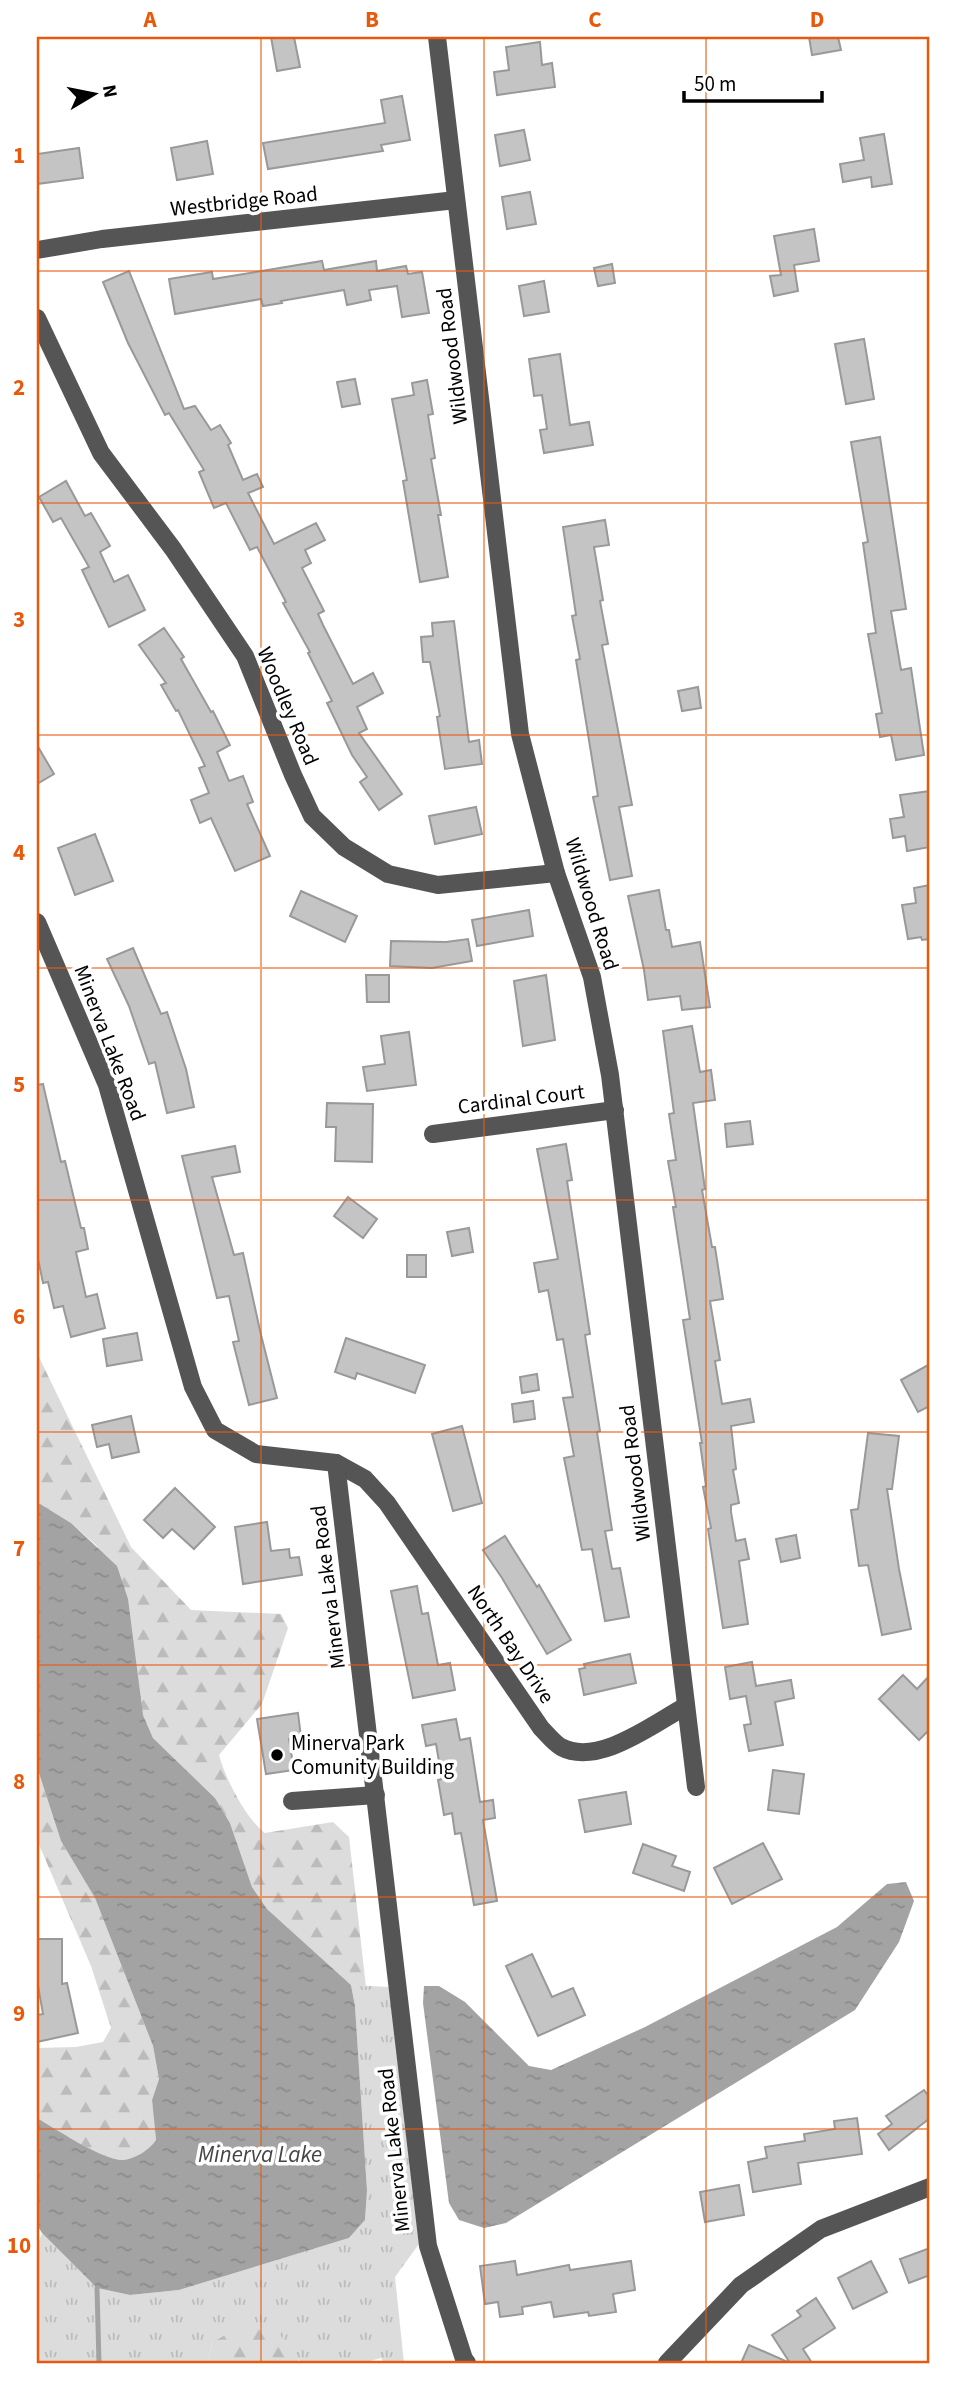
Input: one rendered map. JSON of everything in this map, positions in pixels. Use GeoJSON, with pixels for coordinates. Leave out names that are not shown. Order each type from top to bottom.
{"type":"FeatureCollection","features":[{"type":"Feature","properties":{"kind":"street","name":"Wildwood Road"},"geometry":{"type":"LineString","coordinates":[[437,37],[520,734],[556,873],[592,977],[615,1110],[696,1787]]}},
{"type":"Feature","properties":{"kind":"street","name":"Westbridge Road"},"geometry":{"type":"LineString","coordinates":[[37,250],[102,239],[456,200]]}},
{"type":"Feature","properties":{"kind":"street","name":"Woodley Road"},"geometry":{"type":"LineString","coordinates":[[37,318],[101,453],[173,549],[245,656],[312,816],[344,847],[388,874],[438,885],[556,873]]}},
{"type":"Feature","properties":{"kind":"street","name":"Minerva Lake Road"},"geometry":{"type":"LineString","coordinates":[[37,922],[107,1085],[193,1387],[215,1430],[256,1454],[336,1463],[428,2246],[467,2363]]}},
{"type":"Feature","properties":{"kind":"street","name":"Cardinal Court"},"geometry":{"type":"LineString","coordinates":[[433,1133],[615,1110]]}},
{"type":"Feature","properties":{"kind":"street","name":"North Bay Drive"},"geometry":{"type":"LineString","coordinates":[[336,1463],[365,1479],[387,1503],[541,1728],[560,1747],[586,1754],[611,1747],[686,1706]]}},
{"type":"Feature","properties":{"kind":"street"},"geometry":{"type":"LineString","coordinates":[[292,1801],[376,1795]]}},
{"type":"Feature","properties":{"kind":"street"},"geometry":{"type":"LineString","coordinates":[[667,2363],[741,2285],[821,2229],[930,2187]]}},
{"type":"Feature","properties":{"kind":"green space"},"geometry":{"type":"Polygon","coordinates":[[[37,1353],[131,1547],[191,1610],[281,1614],[288,1628],[262,1704],[219,1755],[237,1797],[265,1833],[333,1822],[349,1837],[366,1987],[351,1985],[267,1909],[252,1887],[230,1823],[215,1798],[153,1738],[143,1715],[97,1546],[71,1523],[37,1502],[37,1353]]]}},
{"type":"Feature","properties":{"kind":"green space"},"geometry":{"type":"Polygon","coordinates":[[[37,1767],[61,1841],[95,1898],[153,2046],[159,2079],[152,2100],[156,2140],[150,2147],[128,2159],[114,2159],[103,2155],[37,2118],[37,2048],[76,2047],[103,2042],[111,2028],[91,1966],[37,1840],[37,1767]]]}},
{"type":"Feature","properties":{"kind":"green space"},"geometry":{"type":"Polygon","coordinates":[[[351,1985],[389,1987],[419,2244],[395,2277],[404,2363],[384,2363],[381,2358],[363,2363],[300,2363],[299,2360],[213,2342],[207,2363],[37,2361],[37,2246],[42,2233],[97,2288],[130,2295],[179,2290],[349,2238],[365,2220],[367,2190],[355,2006],[351,1985]]]}},
{"type":"Feature","properties":{"kind":"green space"},"geometry":{"type":"Polygon","coordinates":[[[257,2324],[280,2335],[300,2363],[207,2363],[213,2342],[241,2326],[257,2324]]]}},
{"type":"Feature","properties":{"kind":"water","name":"Minerva Lake"},"geometry":{"type":"Polygon","coordinates":[[[37,1502],[71,1523],[117,1566],[128,1599],[143,1715],[153,1738],[215,1798],[230,1823],[252,1887],[267,1909],[351,1985],[355,2006],[367,2190],[365,2220],[349,2238],[179,2290],[130,2295],[97,2288],[37,2225],[37,2118],[103,2155],[123,2160],[132,2158],[156,2140],[152,2100],[159,2079],[153,2046],[95,1898],[61,1841],[37,1767],[37,1502]]]}},
{"type":"Feature","properties":{"kind":"water"},"geometry":{"type":"Polygon","coordinates":[[[906,1882],[914,1901],[899,1942],[855,2010],[506,2223],[484,2228],[459,2220],[449,2203],[423,2003],[424,1986],[439,1986],[465,2002],[529,2066],[551,2070],[645,2027],[837,1927],[887,1884],[906,1882]]]}},
{"type":"Feature","properties":{"kind":"building"},"geometry":{"type":"Polygon","coordinates":[[[271,37],[294,37],[300,67],[277,71],[271,37]]]}},
{"type":"Feature","properties":{"kind":"building"},"geometry":{"type":"Polygon","coordinates":[[[809,37],[838,37],[841,50],[812,55],[809,37]]]}},
{"type":"Feature","properties":{"kind":"building"},"geometry":{"type":"Polygon","coordinates":[[[540,42],[542,65],[552,63],[555,87],[497,95],[494,72],[509,70],[506,47],[540,42]]]}},
{"type":"Feature","properties":{"kind":"building"},"geometry":{"type":"Polygon","coordinates":[[[402,96],[410,140],[381,145],[383,151],[268,169],[263,143],[385,123],[381,100],[402,96]]]}},
{"type":"Feature","properties":{"kind":"building"},"geometry":{"type":"Polygon","coordinates":[[[524,130],[530,160],[500,166],[495,135],[524,130]]]}},
{"type":"Feature","properties":{"kind":"building"},"geometry":{"type":"Polygon","coordinates":[[[884,134],[892,184],[872,187],[871,177],[843,182],[840,164],[864,160],[860,138],[884,134]]]}},
{"type":"Feature","properties":{"kind":"building"},"geometry":{"type":"Polygon","coordinates":[[[207,141],[213,174],[177,180],[171,148],[207,141]]]}},
{"type":"Feature","properties":{"kind":"building"},"geometry":{"type":"Polygon","coordinates":[[[79,148],[83,178],[37,184],[37,154],[79,148]]]}},
{"type":"Feature","properties":{"kind":"building"},"geometry":{"type":"Polygon","coordinates":[[[530,192],[536,224],[507,229],[502,197],[530,192]]]}},
{"type":"Feature","properties":{"kind":"building"},"geometry":{"type":"Polygon","coordinates":[[[814,229],[819,261],[794,265],[798,291],[774,296],[770,276],[781,275],[774,236],[814,229]]]}},
{"type":"Feature","properties":{"kind":"building"},"geometry":{"type":"Polygon","coordinates":[[[322,261],[324,270],[376,261],[377,271],[406,266],[408,274],[422,272],[429,313],[402,317],[397,286],[369,290],[371,300],[347,305],[344,290],[263,306],[261,299],[175,314],[169,279],[212,272],[213,279],[322,261]]]}},
{"type":"Feature","properties":{"kind":"building"},"geometry":{"type":"Polygon","coordinates":[[[612,264],[615,283],[598,286],[594,268],[612,264]]]}},
{"type":"Feature","properties":{"kind":"building"},"geometry":{"type":"Polygon","coordinates":[[[129,271],[184,409],[195,406],[211,430],[220,425],[231,443],[228,445],[243,480],[257,474],[263,487],[248,493],[274,544],[316,523],[325,540],[305,550],[311,563],[302,568],[324,611],[318,614],[353,684],[373,673],[383,693],[357,707],[367,729],[359,733],[402,794],[379,810],[360,782],[367,777],[352,755],[327,703],[332,701],[257,547],[250,550],[226,503],[214,508],[199,472],[204,470],[169,413],[165,415],[128,343],[103,282],[129,271]]]}},
{"type":"Feature","properties":{"kind":"building"},"geometry":{"type":"Polygon","coordinates":[[[544,281],[549,312],[524,316],[519,286],[544,281]]]}},
{"type":"Feature","properties":{"kind":"building"},"geometry":{"type":"Polygon","coordinates":[[[864,339],[874,399],[846,404],[835,344],[864,339]]]}},
{"type":"Feature","properties":{"kind":"building"},"geometry":{"type":"Polygon","coordinates":[[[560,354],[570,425],[589,422],[593,445],[544,453],[540,430],[547,429],[542,395],[534,396],[529,359],[560,354]]]}},
{"type":"Feature","properties":{"kind":"building"},"geometry":{"type":"Polygon","coordinates":[[[355,379],[360,404],[342,407],[337,382],[355,379]]]}},
{"type":"Feature","properties":{"kind":"building"},"geometry":{"type":"Polygon","coordinates":[[[427,380],[433,414],[428,415],[435,458],[431,459],[448,577],[420,582],[403,481],[407,480],[392,399],[414,395],[412,383],[427,380]]]}},
{"type":"Feature","properties":{"kind":"building"},"geometry":{"type":"Polygon","coordinates":[[[880,437],[906,609],[891,611],[901,670],[911,668],[924,755],[896,760],[891,735],[880,737],[876,714],[882,713],[868,634],[876,633],[863,543],[868,542],[851,442],[880,437]]]}},
{"type":"Feature","properties":{"kind":"building"},"geometry":{"type":"Polygon","coordinates":[[[66,481],[85,516],[91,513],[110,546],[100,552],[114,582],[128,575],[145,610],[109,627],[82,570],[89,567],[61,518],[53,522],[39,497],[66,481]]]}},
{"type":"Feature","properties":{"kind":"building"},"geometry":{"type":"Polygon","coordinates":[[[605,520],[609,545],[594,547],[608,644],[602,645],[632,805],[619,807],[632,876],[610,880],[593,797],[598,796],[576,660],[580,659],[572,616],[576,615],[563,527],[605,520]]]}},
{"type":"Feature","properties":{"kind":"building"},"geometry":{"type":"Polygon","coordinates":[[[454,621],[469,742],[479,740],[482,764],[445,769],[437,717],[440,716],[430,662],[423,662],[421,637],[433,636],[432,623],[454,621]]]}},
{"type":"Feature","properties":{"kind":"building"},"geometry":{"type":"Polygon","coordinates":[[[164,628],[184,657],[181,659],[230,745],[217,752],[229,781],[243,776],[253,802],[247,804],[270,856],[235,871],[211,818],[200,823],[191,800],[209,793],[199,768],[205,766],[178,710],[176,711],[161,685],[166,683],[139,645],[164,628]]]}},
{"type":"Feature","properties":{"kind":"building"},"geometry":{"type":"Polygon","coordinates":[[[698,687],[701,708],[682,711],[678,691],[698,687]]]}},
{"type":"Feature","properties":{"kind":"building"},"geometry":{"type":"Polygon","coordinates":[[[37,745],[54,774],[37,784],[37,745]]]}},
{"type":"Feature","properties":{"kind":"building"},"geometry":{"type":"Polygon","coordinates":[[[930,791],[930,847],[907,851],[905,836],[893,838],[890,819],[904,817],[900,795],[930,791]]]}},
{"type":"Feature","properties":{"kind":"building"},"geometry":{"type":"Polygon","coordinates":[[[476,807],[482,834],[435,844],[429,816],[476,807]]]}},
{"type":"Feature","properties":{"kind":"building"},"geometry":{"type":"Polygon","coordinates":[[[95,834],[113,881],[75,895],[58,848],[95,834]]]}},
{"type":"Feature","properties":{"kind":"building"},"geometry":{"type":"Polygon","coordinates":[[[930,885],[930,939],[908,939],[902,905],[916,903],[914,888],[930,885]]]}},
{"type":"Feature","properties":{"kind":"building"},"geometry":{"type":"Polygon","coordinates":[[[659,890],[672,947],[700,942],[710,1007],[682,1010],[680,996],[648,1000],[628,896],[659,890]]]}},
{"type":"Feature","properties":{"kind":"building"},"geometry":{"type":"Polygon","coordinates":[[[301,891],[357,916],[345,942],[290,916],[301,891]]]}},
{"type":"Feature","properties":{"kind":"building"},"geometry":{"type":"Polygon","coordinates":[[[529,910],[533,936],[477,946],[472,920],[529,910]]]}},
{"type":"Feature","properties":{"kind":"building"},"geometry":{"type":"Polygon","coordinates":[[[468,939],[472,961],[432,968],[390,966],[391,941],[446,942],[468,939]]]}},
{"type":"Feature","properties":{"kind":"building"},"geometry":{"type":"Polygon","coordinates":[[[133,948],[161,1014],[167,1012],[186,1069],[194,1107],[167,1113],[155,1062],[149,1064],[129,1006],[107,959],[133,948]]]}},
{"type":"Feature","properties":{"kind":"building"},"geometry":{"type":"Polygon","coordinates":[[[366,975],[389,975],[389,1002],[367,1002],[366,975]]]}},
{"type":"Feature","properties":{"kind":"building"},"geometry":{"type":"Polygon","coordinates":[[[546,975],[555,1040],[523,1046],[514,981],[546,975]]]}},
{"type":"Feature","properties":{"kind":"building"},"geometry":{"type":"Polygon","coordinates":[[[692,1026],[700,1072],[711,1070],[715,1100],[693,1103],[705,1189],[702,1190],[723,1299],[710,1301],[720,1360],[715,1361],[722,1404],[750,1399],[754,1422],[731,1426],[736,1469],[733,1470],[739,1503],[731,1505],[731,1512],[736,1541],[745,1539],[749,1559],[739,1561],[748,1624],[723,1628],[708,1529],[711,1528],[703,1487],[706,1486],[702,1443],[683,1320],[690,1319],[668,1161],[676,1160],[669,1114],[674,1113],[663,1031],[692,1026]]]}},
{"type":"Feature","properties":{"kind":"building"},"geometry":{"type":"Polygon","coordinates":[[[409,1032],[416,1085],[367,1091],[363,1067],[385,1064],[381,1036],[409,1032]]]}},
{"type":"Feature","properties":{"kind":"building"},"geometry":{"type":"Polygon","coordinates":[[[43,1084],[61,1162],[65,1161],[81,1228],[84,1228],[88,1249],[76,1252],[86,1297],[97,1294],[105,1328],[71,1337],[63,1306],[54,1308],[48,1282],[43,1283],[37,1254],[37,1085],[43,1084]]]}},
{"type":"Feature","properties":{"kind":"building"},"geometry":{"type":"Polygon","coordinates":[[[327,1103],[373,1104],[372,1162],[335,1161],[336,1127],[326,1127],[327,1103]]]}},
{"type":"Feature","properties":{"kind":"building"},"geometry":{"type":"Polygon","coordinates":[[[750,1121],[753,1144],[727,1147],[725,1124],[750,1121]]]}},
{"type":"Feature","properties":{"kind":"building"},"geometry":{"type":"Polygon","coordinates":[[[566,1144],[572,1180],[567,1181],[590,1334],[585,1335],[612,1530],[605,1531],[612,1569],[620,1568],[629,1617],[605,1621],[592,1549],[582,1550],[564,1458],[574,1456],[563,1398],[573,1397],[563,1339],[557,1340],[548,1290],[539,1292],[534,1263],[558,1259],[537,1149],[566,1144]]]}},
{"type":"Feature","properties":{"kind":"building"},"geometry":{"type":"Polygon","coordinates":[[[235,1146],[240,1172],[212,1177],[234,1255],[243,1253],[277,1398],[249,1405],[233,1342],[239,1341],[229,1296],[217,1298],[182,1156],[235,1146]]]}},
{"type":"Feature","properties":{"kind":"building"},"geometry":{"type":"Polygon","coordinates":[[[348,1197],[377,1219],[363,1238],[334,1216],[348,1197]]]}},
{"type":"Feature","properties":{"kind":"building"},"geometry":{"type":"Polygon","coordinates":[[[469,1228],[473,1252],[452,1256],[447,1232],[469,1228]]]}},
{"type":"Feature","properties":{"kind":"building"},"geometry":{"type":"Polygon","coordinates":[[[407,1255],[426,1255],[426,1277],[407,1277],[407,1255]]]}},
{"type":"Feature","properties":{"kind":"building"},"geometry":{"type":"Polygon","coordinates":[[[137,1333],[142,1360],[107,1366],[103,1339],[137,1333]]]}},
{"type":"Feature","properties":{"kind":"building"},"geometry":{"type":"Polygon","coordinates":[[[346,1338],[425,1365],[415,1393],[357,1373],[355,1379],[335,1372],[346,1338]]]}},
{"type":"Feature","properties":{"kind":"building"},"geometry":{"type":"Polygon","coordinates":[[[930,1364],[930,1406],[918,1412],[901,1380],[930,1364]]]}},
{"type":"Feature","properties":{"kind":"building"},"geometry":{"type":"Polygon","coordinates":[[[537,1374],[539,1390],[522,1393],[520,1377],[537,1374]]]}},
{"type":"Feature","properties":{"kind":"building"},"geometry":{"type":"Polygon","coordinates":[[[533,1401],[535,1419],[514,1422],[512,1404],[533,1401]]]}},
{"type":"Feature","properties":{"kind":"building"},"geometry":{"type":"Polygon","coordinates":[[[131,1416],[139,1452],[112,1458],[109,1444],[97,1447],[92,1425],[131,1416]]]}},
{"type":"Feature","properties":{"kind":"building"},"geometry":{"type":"Polygon","coordinates":[[[462,1426],[482,1503],[453,1511],[432,1434],[462,1426]]]}},
{"type":"Feature","properties":{"kind":"building"},"geometry":{"type":"Polygon","coordinates":[[[868,1433],[899,1436],[892,1489],[887,1489],[911,1629],[882,1635],[868,1565],[859,1566],[851,1510],[858,1509],[868,1433]]]}},
{"type":"Feature","properties":{"kind":"building"},"geometry":{"type":"Polygon","coordinates":[[[175,1488],[215,1527],[194,1549],[172,1529],[163,1538],[144,1520],[175,1488]]]}},
{"type":"Feature","properties":{"kind":"building"},"geometry":{"type":"Polygon","coordinates":[[[267,1522],[271,1551],[289,1549],[290,1558],[299,1557],[302,1575],[243,1584],[235,1527],[267,1522]]]}},
{"type":"Feature","properties":{"kind":"building"},"geometry":{"type":"Polygon","coordinates":[[[796,1535],[800,1558],[781,1562],[776,1539],[796,1535]]]}},
{"type":"Feature","properties":{"kind":"building"},"geometry":{"type":"Polygon","coordinates":[[[505,1536],[537,1587],[539,1585],[571,1640],[547,1654],[483,1550],[505,1536]]]}},
{"type":"Feature","properties":{"kind":"building"},"geometry":{"type":"Polygon","coordinates":[[[417,1586],[422,1614],[428,1613],[438,1665],[450,1663],[455,1690],[413,1698],[391,1591],[417,1586]]]}},
{"type":"Feature","properties":{"kind":"building"},"geometry":{"type":"Polygon","coordinates":[[[630,1654],[636,1683],[584,1695],[579,1669],[585,1668],[584,1664],[630,1654]]]}},
{"type":"Feature","properties":{"kind":"building"},"geometry":{"type":"Polygon","coordinates":[[[752,1662],[756,1686],[791,1680],[794,1698],[775,1702],[783,1745],[749,1751],[744,1725],[751,1724],[746,1696],[730,1699],[725,1667],[752,1662]]]}},
{"type":"Feature","properties":{"kind":"building"},"geometry":{"type":"Polygon","coordinates":[[[903,1675],[917,1689],[930,1675],[930,1729],[919,1740],[879,1699],[903,1675]]]}},
{"type":"Feature","properties":{"kind":"building","name":"Minerva Park Comunity Building"},"geometry":{"type":"Polygon","coordinates":[[[298,1713],[301,1737],[289,1739],[294,1770],[266,1774],[257,1719],[298,1713]]]}},
{"type":"Feature","properties":{"kind":"building"},"geometry":{"type":"Polygon","coordinates":[[[456,1719],[460,1740],[470,1738],[480,1802],[493,1800],[495,1818],[483,1820],[497,1901],[474,1905],[461,1833],[455,1834],[452,1813],[444,1815],[436,1744],[426,1746],[422,1725],[456,1719]]]}},
{"type":"Feature","properties":{"kind":"building"},"geometry":{"type":"Polygon","coordinates":[[[773,1770],[804,1774],[799,1814],[768,1810],[773,1770]]]}},
{"type":"Feature","properties":{"kind":"building"},"geometry":{"type":"Polygon","coordinates":[[[626,1792],[631,1824],[585,1832],[579,1800],[626,1792]]]}},
{"type":"Feature","properties":{"kind":"building"},"geometry":{"type":"Polygon","coordinates":[[[763,1843],[782,1879],[732,1904],[714,1868],[763,1843]]]}},
{"type":"Feature","properties":{"kind":"building"},"geometry":{"type":"Polygon","coordinates":[[[643,1844],[676,1856],[672,1866],[690,1872],[684,1891],[633,1873],[643,1844]]]}},
{"type":"Feature","properties":{"kind":"building"},"geometry":{"type":"Polygon","coordinates":[[[37,1939],[62,1939],[62,1984],[67,1983],[78,2033],[37,2042],[37,2015],[43,2014],[37,1980],[37,1939]]]}},
{"type":"Feature","properties":{"kind":"building"},"geometry":{"type":"Polygon","coordinates":[[[532,1954],[552,1997],[573,1988],[585,2015],[538,2036],[506,1966],[532,1954]]]}},
{"type":"Feature","properties":{"kind":"building"},"geometry":{"type":"Polygon","coordinates":[[[924,2090],[930,2098],[930,2118],[889,2150],[878,2134],[892,2124],[886,2116],[924,2090]]]}},
{"type":"Feature","properties":{"kind":"building"},"geometry":{"type":"Polygon","coordinates":[[[857,2118],[862,2154],[798,2163],[801,2184],[753,2192],[748,2162],[767,2158],[765,2147],[805,2141],[804,2134],[835,2129],[834,2121],[857,2118]]]}},
{"type":"Feature","properties":{"kind":"building"},"geometry":{"type":"Polygon","coordinates":[[[739,2185],[744,2215],[705,2222],[700,2192],[739,2185]]]}},
{"type":"Feature","properties":{"kind":"building"},"geometry":{"type":"Polygon","coordinates":[[[930,2248],[930,2275],[909,2283],[900,2259],[930,2248]]]}},
{"type":"Feature","properties":{"kind":"building"},"geometry":{"type":"Polygon","coordinates":[[[515,2261],[517,2275],[569,2265],[570,2270],[631,2261],[635,2290],[613,2294],[616,2312],[589,2316],[588,2312],[554,2317],[551,2302],[522,2307],[523,2314],[500,2317],[498,2302],[485,2304],[480,2266],[515,2261]]]}},
{"type":"Feature","properties":{"kind":"building"},"geometry":{"type":"Polygon","coordinates":[[[871,2261],[887,2292],[853,2309],[838,2278],[871,2261]]]}},
{"type":"Feature","properties":{"kind":"building"},"geometry":{"type":"Polygon","coordinates":[[[816,2298],[835,2328],[803,2349],[812,2363],[790,2363],[772,2335],[801,2316],[797,2311],[816,2298]]]}},
{"type":"Feature","properties":{"kind":"building"},"geometry":{"type":"Polygon","coordinates":[[[749,2345],[790,2363],[741,2363],[749,2345]]]}},
{"type":"Feature","properties":{"kind":"waterway"},"geometry":{"type":"LineString","coordinates":[[97,2288],[99,2363]]}},
{"type":"Feature","properties":{"kind":"place","name":"Minerva Park Comunity Building"},"geometry":{"type":"Point","coordinates":[277,1755]}}]}
